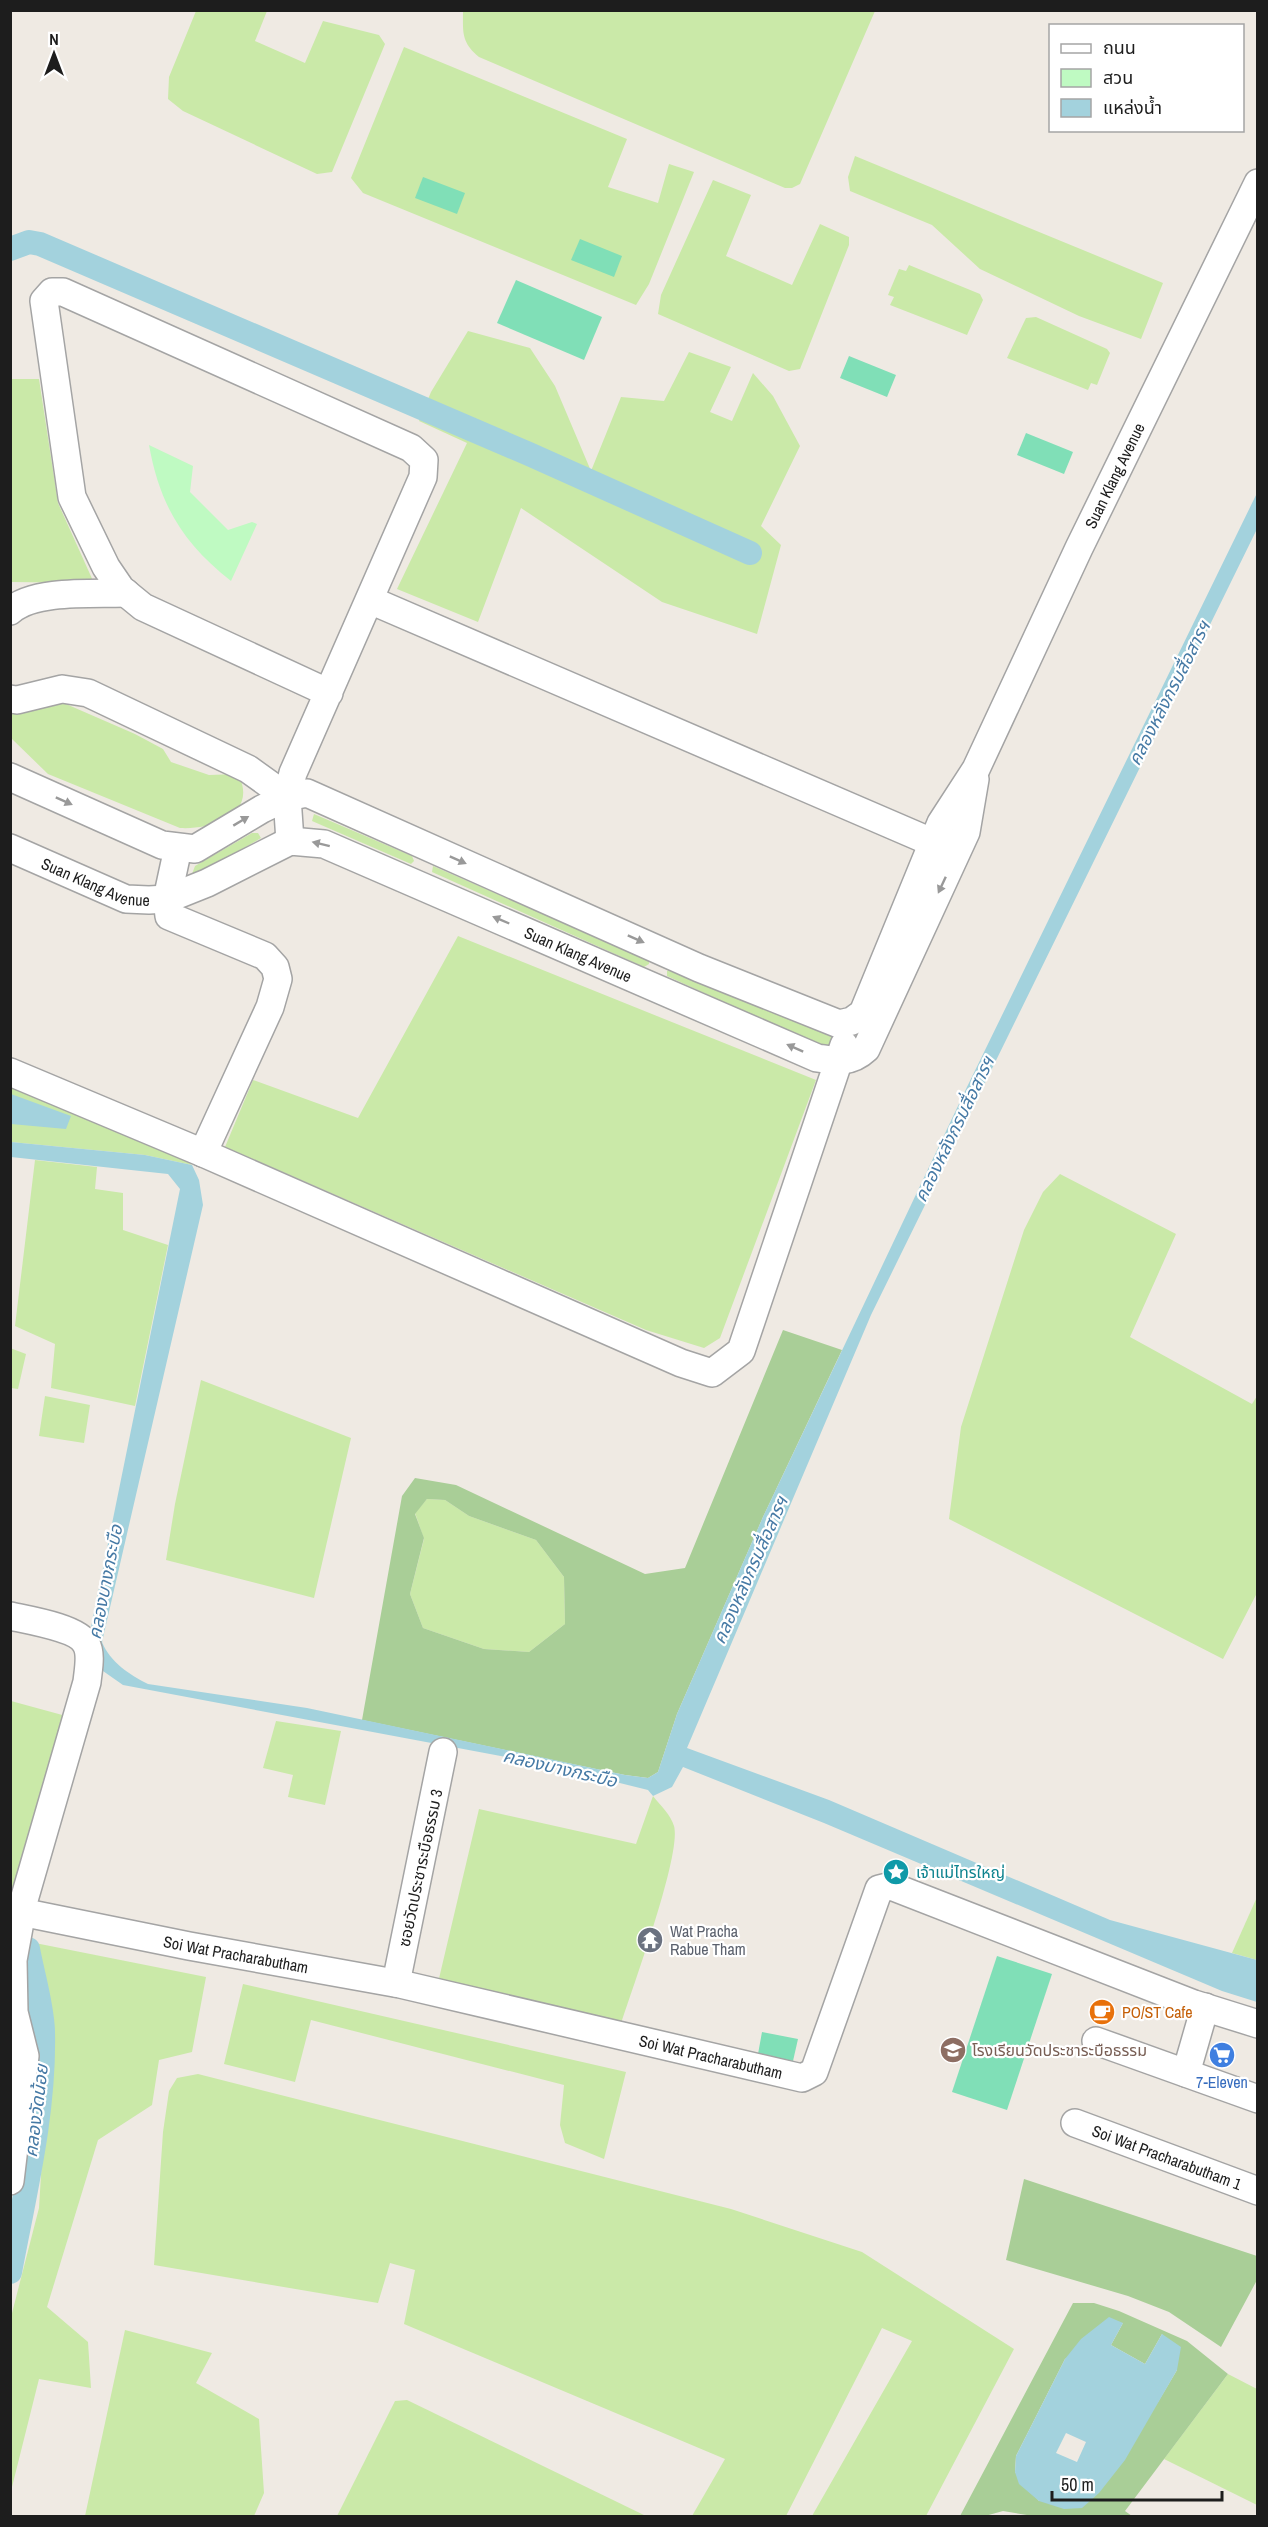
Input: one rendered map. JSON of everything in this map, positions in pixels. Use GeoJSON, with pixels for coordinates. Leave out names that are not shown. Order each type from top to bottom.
{"type":"FeatureCollection","features":[{"type":"Feature","properties":{"kind":"street","name":"Suan Klang Avenue"},"geometry":{"type":"LineString","coordinates":[[203,1153],[670,1359],[712,1373],[741,1351],[852,1021],[863,1013],[945,848],[966,832],[976,769],[1079,548],[1257,183]]}},
{"type":"Feature","properties":{"kind":"street"},"geometry":{"type":"LineString","coordinates":[[290,841],[287,797],[293,773],[329,693],[370,600],[423,477],[424,460],[411,448],[400,443],[63,292],[52,292],[44,301],[72,497],[106,567],[126,593],[143,607],[329,693]]}},
{"type":"Feature","properties":{"kind":"street"},"geometry":{"type":"LineString","coordinates":[[10,611],[15,606],[52,594],[126,593]]}},
{"type":"Feature","properties":{"kind":"street"},"geometry":{"type":"LineString","coordinates":[[370,600],[945,848]]}},
{"type":"Feature","properties":{"kind":"street"},"geometry":{"type":"LineString","coordinates":[[10,699],[17,700],[62,689],[88,693],[248,769],[287,797]]}},
{"type":"Feature","properties":{"kind":"street"},"geometry":{"type":"LineString","coordinates":[[10,777],[162,845],[195,849],[262,809],[287,797],[307,793],[663,952],[839,1023],[852,1021]]}},
{"type":"Feature","properties":{"kind":"street","name":"Suan Klang Avenue"},"geometry":{"type":"LineString","coordinates":[[10,848],[126,899],[167,898],[207,883],[290,841],[324,843],[817,1058],[838,1061],[856,1058],[866,1049],[945,848]]}},
{"type":"Feature","properties":{"kind":"street"},"geometry":{"type":"LineString","coordinates":[[414,882],[429,847]]}},
{"type":"Feature","properties":{"kind":"street"},"geometry":{"type":"LineString","coordinates":[[10,1072],[203,1153],[270,1007],[278,979],[275,967],[265,956],[170,916],[167,898],[178,848]]}},
{"type":"Feature","properties":{"kind":"street"},"geometry":{"type":"LineString","coordinates":[[649,985],[663,952]]}},
{"type":"Feature","properties":{"kind":"street"},"geometry":{"type":"LineString","coordinates":[[10,1616],[54,1626],[81,1638],[87,1645],[89,1666],[87,1682],[22,1906],[13,1960],[12,1984],[17,2052],[25,2056],[10,2181]]}},
{"type":"Feature","properties":{"kind":"street","name":"ซอยวัดประชาระบือธรรม 3"},"geometry":{"type":"LineString","coordinates":[[396,1983],[443,1752]]}},
{"type":"Feature","properties":{"kind":"street","name":"Soi Wat Pracharabutham"},"geometry":{"type":"LineString","coordinates":[[22,1906],[168,1942],[396,1983],[802,2078],[814,2072],[879,1889],[891,1886],[1205,2007],[1257,2024]]}},
{"type":"Feature","properties":{"kind":"street"},"geometry":{"type":"LineString","coordinates":[[1186,2073],[1205,2007]]}},
{"type":"Feature","properties":{"kind":"street"},"geometry":{"type":"LineString","coordinates":[[1096,2041],[1257,2099]]}},
{"type":"Feature","properties":{"kind":"street","name":"Soi Wat Pracharabutham 1"},"geometry":{"type":"LineString","coordinates":[[1075,2123],[1257,2191]]}},
{"type":"Feature","properties":{"kind":"green space"},"geometry":{"type":"Polygon","coordinates":[[[463,10],[875,11],[800,184],[792,188],[785,188],[479,57],[466,41],[463,31],[463,10]]]}},
{"type":"Feature","properties":{"kind":"green space"},"geometry":{"type":"Polygon","coordinates":[[[196,11],[267,11],[255,41],[305,63],[323,21],[379,35],[385,44],[332,172],[317,174],[183,111],[168,99],[169,77],[196,11]]]}},
{"type":"Feature","properties":{"kind":"green space"},"geometry":{"type":"Polygon","coordinates":[[[404,47],[627,139],[608,187],[658,203],[669,164],[694,172],[649,284],[636,305],[363,193],[351,178],[404,47]]]}},
{"type":"Feature","properties":{"kind":"green space"},"geometry":{"type":"Polygon","coordinates":[[[855,156],[1163,283],[1141,339],[1079,316],[980,269],[932,225],[850,191],[848,177],[855,156]]]}},
{"type":"Feature","properties":{"kind":"green space"},"geometry":{"type":"Polygon","coordinates":[[[423,177],[465,193],[457,214],[415,198],[423,177]]]}},
{"type":"Feature","properties":{"kind":"green space"},"geometry":{"type":"Polygon","coordinates":[[[713,180],[751,195],[726,256],[792,285],[820,224],[849,237],[849,245],[800,369],[789,371],[658,314],[661,295],[713,180]]]}},
{"type":"Feature","properties":{"kind":"green space"},"geometry":{"type":"Polygon","coordinates":[[[580,239],[622,256],[614,277],[571,260],[580,239]]]}},
{"type":"Feature","properties":{"kind":"green space"},"geometry":{"type":"Polygon","coordinates":[[[909,265],[980,294],[983,300],[967,335],[890,305],[894,297],[888,295],[899,269],[906,271],[909,265]]]}},
{"type":"Feature","properties":{"kind":"green space"},"geometry":{"type":"Polygon","coordinates":[[[516,280],[602,317],[584,360],[497,323],[516,280]]]}},
{"type":"Feature","properties":{"kind":"green space"},"geometry":{"type":"Polygon","coordinates":[[[1036,317],[1107,349],[1110,353],[1097,385],[1091,383],[1088,390],[1007,358],[1026,318],[1036,317]]]}},
{"type":"Feature","properties":{"kind":"green space"},"geometry":{"type":"Polygon","coordinates":[[[468,331],[530,348],[555,386],[591,471],[621,397],[664,401],[689,352],[731,367],[710,412],[732,421],[753,373],[773,396],[800,446],[761,526],[781,545],[757,634],[662,602],[521,508],[478,622],[397,589],[467,443],[419,421],[431,392],[468,331]]]}},
{"type":"Feature","properties":{"kind":"green space"},"geometry":{"type":"Polygon","coordinates":[[[849,356],[896,375],[887,397],[840,378],[849,356]]]}},
{"type":"Feature","properties":{"kind":"green space"},"geometry":{"type":"Polygon","coordinates":[[[11,379],[39,379],[58,503],[94,583],[11,582],[11,379]]]}},
{"type":"Feature","properties":{"kind":"green space"},"geometry":{"type":"Polygon","coordinates":[[[1026,433],[1073,452],[1064,474],[1017,455],[1026,433]]]}},
{"type":"Feature","properties":{"kind":"green space"},"geometry":{"type":"Polygon","coordinates":[[[149,445],[193,466],[190,492],[228,530],[252,522],[257,524],[231,581],[199,552],[176,522],[160,487],[149,445]]]}},
{"type":"Feature","properties":{"kind":"green space"},"geometry":{"type":"Polygon","coordinates":[[[49,700],[66,704],[135,734],[163,749],[171,762],[209,775],[238,774],[243,788],[242,800],[229,817],[218,822],[206,826],[180,828],[48,774],[11,738],[11,709],[49,700]]]}},
{"type":"Feature","properties":{"kind":"green space"},"geometry":{"type":"Polygon","coordinates":[[[314,814],[412,856],[414,861],[411,864],[312,821],[314,814]]]}},
{"type":"Feature","properties":{"kind":"green space"},"geometry":{"type":"Polygon","coordinates":[[[252,833],[258,833],[261,838],[204,872],[195,876],[192,874],[195,866],[252,833]]]}},
{"type":"Feature","properties":{"kind":"green space"},"geometry":{"type":"Polygon","coordinates":[[[433,866],[649,960],[649,964],[644,967],[432,872],[433,866]]]}},
{"type":"Feature","properties":{"kind":"green space"},"geometry":{"type":"Polygon","coordinates":[[[458,936],[816,1080],[720,1338],[704,1348],[646,1330],[225,1147],[253,1080],[358,1118],[458,936]]]}},
{"type":"Feature","properties":{"kind":"green space"},"geometry":{"type":"Polygon","coordinates":[[[671,969],[833,1037],[836,1047],[822,1047],[667,976],[667,971],[671,969]]]}},
{"type":"Feature","properties":{"kind":"green space"},"geometry":{"type":"Polygon","coordinates":[[[10,1082],[164,1145],[192,1165],[145,1155],[11,1142],[10,1082]]]}},
{"type":"Feature","properties":{"kind":"green space"},"geometry":{"type":"Polygon","coordinates":[[[35,1160],[97,1167],[95,1189],[123,1193],[123,1230],[168,1245],[135,1406],[51,1388],[55,1344],[15,1326],[35,1160]]]}},
{"type":"Feature","properties":{"kind":"green space"},"geometry":{"type":"Polygon","coordinates":[[[1060,1174],[1176,1234],[1130,1337],[1252,1404],[1257,1396],[1257,1593],[1223,1659],[949,1519],[961,1427],[1024,1230],[1043,1192],[1060,1174]]]}},
{"type":"Feature","properties":{"kind":"green space"},"geometry":{"type":"Polygon","coordinates":[[[783,1330],[842,1350],[763,1517],[677,1714],[658,1772],[648,1778],[625,1775],[362,1720],[402,1496],[415,1478],[456,1485],[645,1574],[685,1568],[783,1330]],[[427,1499],[415,1514],[424,1538],[410,1594],[423,1628],[484,1649],[529,1652],[565,1624],[564,1577],[536,1540],[469,1516],[445,1500],[427,1499]]]}},
{"type":"Feature","properties":{"kind":"green space"},"geometry":{"type":"Polygon","coordinates":[[[10,1348],[26,1354],[18,1389],[11,1388],[10,1348]]]}},
{"type":"Feature","properties":{"kind":"green space"},"geometry":{"type":"Polygon","coordinates":[[[201,1380],[351,1438],[314,1598],[166,1560],[175,1504],[201,1380]]]}},
{"type":"Feature","properties":{"kind":"green space"},"geometry":{"type":"Polygon","coordinates":[[[45,1396],[90,1405],[84,1443],[39,1436],[45,1396]]]}},
{"type":"Feature","properties":{"kind":"green space"},"geometry":{"type":"Polygon","coordinates":[[[427,1499],[445,1500],[469,1516],[536,1540],[564,1577],[565,1624],[529,1652],[484,1649],[423,1628],[410,1594],[424,1539],[415,1513],[427,1499]]]}},
{"type":"Feature","properties":{"kind":"green space"},"geometry":{"type":"Polygon","coordinates":[[[11,1701],[66,1716],[11,1915],[11,1701]]]}},
{"type":"Feature","properties":{"kind":"green space"},"geometry":{"type":"Polygon","coordinates":[[[276,1721],[341,1731],[325,1805],[288,1797],[293,1775],[263,1768],[276,1721]]]}},
{"type":"Feature","properties":{"kind":"green space"},"geometry":{"type":"Polygon","coordinates":[[[653,1796],[673,1822],[674,1841],[663,1893],[620,2027],[437,1987],[479,1809],[636,1844],[653,1796]]]}},
{"type":"Feature","properties":{"kind":"green space"},"geometry":{"type":"Polygon","coordinates":[[[1257,1897],[1257,1960],[1232,1953],[1257,1897]]]}},
{"type":"Feature","properties":{"kind":"green space"},"geometry":{"type":"Polygon","coordinates":[[[30,1942],[206,1977],[192,2052],[159,2060],[152,2105],[98,2140],[47,2307],[88,2342],[91,2388],[39,2379],[11,2491],[11,2317],[39,2208],[49,2043],[49,1996],[30,1942]]]}},
{"type":"Feature","properties":{"kind":"green space"},"geometry":{"type":"Polygon","coordinates":[[[997,1956],[1052,1974],[1007,2110],[952,2092],[997,1956]]]}},
{"type":"Feature","properties":{"kind":"green space"},"geometry":{"type":"Polygon","coordinates":[[[243,1984],[626,2072],[604,2159],[565,2143],[560,2125],[564,2085],[311,2020],[295,2082],[224,2064],[243,1984]]]}},
{"type":"Feature","properties":{"kind":"green space"},"geometry":{"type":"Polygon","coordinates":[[[762,2032],[798,2039],[793,2061],[758,2054],[762,2032]]]}},
{"type":"Feature","properties":{"kind":"green space"},"geometry":{"type":"Polygon","coordinates":[[[198,2074],[731,2209],[862,2252],[1014,2349],[926,2516],[812,2516],[912,2341],[882,2328],[786,2516],[692,2516],[725,2459],[404,2324],[415,2270],[390,2263],[378,2303],[154,2265],[163,2132],[169,2091],[177,2078],[198,2074]]]}},
{"type":"Feature","properties":{"kind":"green space"},"geometry":{"type":"Polygon","coordinates":[[[1024,2179],[1257,2256],[1257,2280],[1221,2347],[1169,2312],[1128,2296],[1006,2260],[1024,2179]]]}},
{"type":"Feature","properties":{"kind":"green space"},"geometry":{"type":"Polygon","coordinates":[[[1073,2303],[1094,2303],[1119,2311],[1187,2341],[1228,2374],[1125,2511],[1132,2516],[1033,2516],[1003,2511],[985,2516],[960,2516],[1073,2303]],[[1123,2323],[1065,2359],[1016,2456],[1015,2472],[1039,2501],[1158,2402],[1177,2370],[1162,2334],[1145,2364],[1111,2345],[1123,2323]]]}},
{"type":"Feature","properties":{"kind":"green space"},"geometry":{"type":"Polygon","coordinates":[[[125,2330],[212,2353],[196,2383],[259,2419],[264,2493],[254,2516],[85,2516],[125,2330]]]}},
{"type":"Feature","properties":{"kind":"green space"},"geometry":{"type":"Polygon","coordinates":[[[1228,2374],[1257,2389],[1257,2505],[1164,2459],[1228,2374]]]}},
{"type":"Feature","properties":{"kind":"green space"},"geometry":{"type":"Polygon","coordinates":[[[407,2400],[646,2516],[337,2516],[395,2401],[407,2400]]]}},
{"type":"Feature","properties":{"kind":"water"},"geometry":{"type":"Polygon","coordinates":[[[1257,493],[1257,529],[871,1315],[687,1748],[829,1800],[1110,1920],[1257,1960],[1257,2002],[1222,1991],[824,1823],[683,1767],[672,1787],[653,1796],[648,1790],[543,1764],[123,1685],[93,1664],[89,1637],[180,1189],[168,1174],[11,1157],[11,1142],[145,1155],[192,1165],[199,1180],[203,1205],[102,1642],[115,1662],[148,1684],[307,1708],[625,1775],[648,1778],[658,1772],[677,1714],[763,1517],[966,1089],[1257,493]]]}},
{"type":"Feature","properties":{"kind":"water"},"geometry":{"type":"Polygon","coordinates":[[[11,1094],[71,1116],[66,1129],[11,1124],[11,1094]]]}},
{"type":"Feature","properties":{"kind":"water"},"geometry":{"type":"Polygon","coordinates":[[[1109,2317],[1123,2323],[1111,2345],[1145,2364],[1162,2334],[1181,2347],[1177,2370],[1125,2460],[1099,2493],[1082,2508],[1064,2509],[1039,2501],[1019,2484],[1015,2472],[1016,2456],[1065,2359],[1081,2339],[1109,2317]],[[1066,2433],[1056,2453],[1077,2462],[1086,2442],[1066,2433]]]}},
{"type":"Feature","properties":{"kind":"waterway"},"geometry":{"type":"LineString","coordinates":[[10,249],[29,242],[40,244],[529,454],[750,553]]}},
{"type":"Feature","properties":{"kind":"waterway","name":"คลองวัดน้อย"},"geometry":{"type":"LineString","coordinates":[[10,2272],[33,2152],[43,2061],[41,2011],[28,1949]]}},
{"type":"Feature","properties":{"kind":"place","name":"เจ้าแม่ไทรใหญ่"},"geometry":{"type":"Point","coordinates":[896,1872]}},
{"type":"Feature","properties":{"kind":"place","name":"Wat Pracha Rabue Tham"},"geometry":{"type":"Point","coordinates":[650,1940]}},
{"type":"Feature","properties":{"kind":"place","name":"PO/ST Cafe"},"geometry":{"type":"Point","coordinates":[1102,2012]}},
{"type":"Feature","properties":{"kind":"place","name":"โรงเรียนวัดประชาระบือธรรม"},"geometry":{"type":"Point","coordinates":[953,2050]}},
{"type":"Feature","properties":{"kind":"place","name":"7-Eleven"},"geometry":{"type":"Point","coordinates":[1222,2055]}},
{"type":"Feature","properties":{"kind":"water label","name":"คลองหลังกรมสื่อสารฯ"},"geometry":{"type":"Point","coordinates":[1169,693]}},
{"type":"Feature","properties":{"kind":"water label","name":"คลองหลังกรมสื่อสารฯ"},"geometry":{"type":"Point","coordinates":[954,1129]}},
{"type":"Feature","properties":{"kind":"water label","name":"คลองหลังกรมสื่อสารฯ"},"geometry":{"type":"Point","coordinates":[750,1570]}},
{"type":"Feature","properties":{"kind":"water label","name":"คลองบางกระบือ"},"geometry":{"type":"Point","coordinates":[105,1582]}},
{"type":"Feature","properties":{"kind":"water label","name":"คลองบางกระบือ"},"geometry":{"type":"Point","coordinates":[560,1768]}}]}
